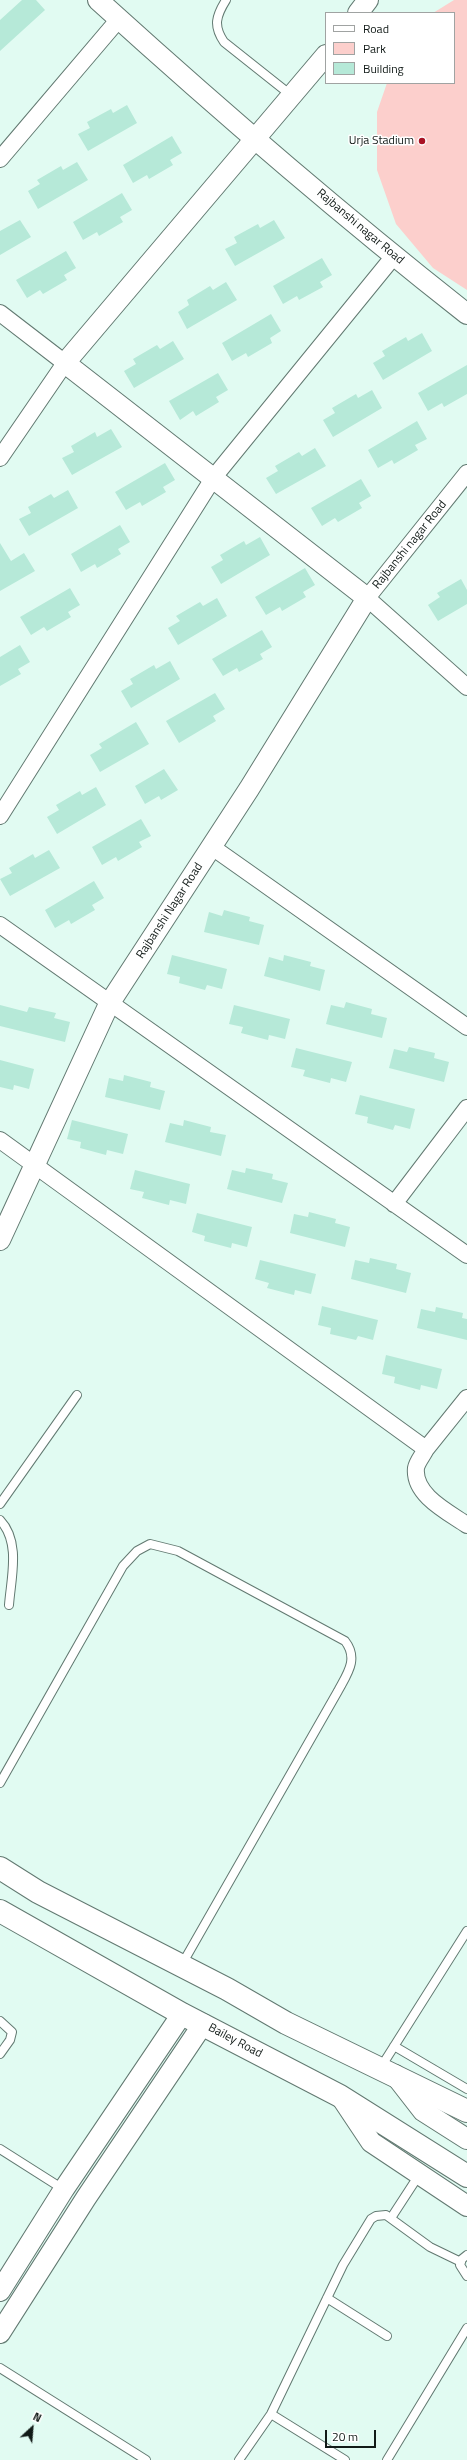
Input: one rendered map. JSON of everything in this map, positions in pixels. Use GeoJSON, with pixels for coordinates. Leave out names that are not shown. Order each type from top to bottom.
{"type":"FeatureCollection","features":[{"type":"Feature","properties":{"kind":"highway"},"geometry":{"type":"LineString","coordinates":[[0,1868],[38,1892],[181,1967],[227,1989],[286,2022],[387,2070],[467,2111]]}},
{"type":"Feature","properties":{"kind":"highway","name":"Bailey Road"},"geometry":{"type":"LineString","coordinates":[[0,1911],[182,2014],[340,2096],[467,2176]]}},
{"type":"Feature","properties":{"kind":"street","name":"Rajbanshi nagar Road"},"geometry":{"type":"LineString","coordinates":[[98,0],[394,256],[467,314]]}},
{"type":"Feature","properties":{"kind":"street"},"geometry":{"type":"LineString","coordinates":[[359,12],[368,0]]}},
{"type":"Feature","properties":{"kind":"street"},"geometry":{"type":"LineString","coordinates":[[0,159],[119,19]]}},
{"type":"Feature","properties":{"kind":"street"},"geometry":{"type":"LineString","coordinates":[[0,458],[65,363],[325,56]]}},
{"type":"Feature","properties":{"kind":"street"},"geometry":{"type":"LineString","coordinates":[[0,816],[214,478],[394,256]]}},
{"type":"Feature","properties":{"kind":"street"},"geometry":{"type":"LineString","coordinates":[[0,313],[367,598],[467,687]]}},
{"type":"Feature","properties":{"kind":"street","name":"Rajbanshi nagar Road"},"geometry":{"type":"LineString","coordinates":[[367,598],[467,472]]}},
{"type":"Feature","properties":{"kind":"street","name":"Rajbanshi Nagar Road"},"geometry":{"type":"LineString","coordinates":[[0,1240],[4,1219],[35,1164],[109,1004],[212,847],[367,598]]}},
{"type":"Feature","properties":{"kind":"street"},"geometry":{"type":"LineString","coordinates":[[212,847],[467,1027]]}},
{"type":"Feature","properties":{"kind":"street"},"geometry":{"type":"LineString","coordinates":[[0,925],[109,1004],[467,1255]]}},
{"type":"Feature","properties":{"kind":"street"},"geometry":{"type":"LineString","coordinates":[[394,1204],[467,1108]]}},
{"type":"Feature","properties":{"kind":"street"},"geometry":{"type":"LineString","coordinates":[[0,1140],[426,1449]]}},
{"type":"Feature","properties":{"kind":"street"},"geometry":{"type":"LineString","coordinates":[[467,1398],[426,1449],[416,1467],[416,1481],[425,1494],[467,1525]]}},
{"type":"Feature","properties":{"kind":"street"},"geometry":{"type":"LineString","coordinates":[[0,2291],[64,2189],[182,2014]]}},
{"type":"Feature","properties":{"kind":"street"},"geometry":{"type":"LineString","coordinates":[[0,2333],[86,2198],[203,2024]]}},
{"type":"Feature","properties":{"kind":"street"},"geometry":{"type":"LineString","coordinates":[[387,2070],[423,2111],[467,2139]]}},
{"type":"Feature","properties":{"kind":"street"},"geometry":{"type":"LineString","coordinates":[[340,2096],[371,2142],[467,2206]]}},
{"type":"Feature","properties":{"kind":"lane"},"geometry":{"type":"LineString","coordinates":[[226,0],[216,21],[217,33],[224,42],[292,96]]}},
{"type":"Feature","properties":{"kind":"lane"},"geometry":{"type":"LineString","coordinates":[[0,1504],[77,1395]]}},
{"type":"Feature","properties":{"kind":"lane"},"geometry":{"type":"LineString","coordinates":[[0,1520],[7,1530],[13,1550],[9,1606]]}},
{"type":"Feature","properties":{"kind":"lane"},"geometry":{"type":"LineString","coordinates":[[0,1783],[122,1566],[137,1551],[150,1544],[178,1551],[346,1641],[352,1649],[353,1658],[338,1691],[181,1967]]}},
{"type":"Feature","properties":{"kind":"lane"},"geometry":{"type":"LineString","coordinates":[[387,2070],[394,2046],[467,1932]]}},
{"type":"Feature","properties":{"kind":"lane"},"geometry":{"type":"LineString","coordinates":[[0,2021],[12,2032],[10,2040],[0,2054]]}},
{"type":"Feature","properties":{"kind":"lane"},"geometry":{"type":"LineString","coordinates":[[394,2046],[467,2089]]}},
{"type":"Feature","properties":{"kind":"lane"},"geometry":{"type":"LineString","coordinates":[[0,2149],[64,2189]]}},
{"type":"Feature","properties":{"kind":"lane"},"geometry":{"type":"LineString","coordinates":[[391,2218],[419,2175]]}},
{"type":"Feature","properties":{"kind":"lane"},"geometry":{"type":"LineString","coordinates":[[238,2460],[271,2414],[343,2264],[366,2225],[376,2216],[386,2215],[430,2247],[461,2262]]}},
{"type":"Feature","properties":{"kind":"lane"},"geometry":{"type":"LineString","coordinates":[[467,2255],[461,2262],[462,2271],[467,2276]]}},
{"type":"Feature","properties":{"kind":"lane"},"geometry":{"type":"LineString","coordinates":[[327,2298],[387,2336]]}},
{"type":"Feature","properties":{"kind":"lane"},"geometry":{"type":"LineString","coordinates":[[387,2460],[467,2328]]}},
{"type":"Feature","properties":{"kind":"lane"},"geometry":{"type":"LineString","coordinates":[[0,2368],[146,2460]]}},
{"type":"Feature","properties":{"kind":"lane"},"geometry":{"type":"LineString","coordinates":[[271,2414],[346,2460]]}},
{"type":"Feature","properties":{"kind":"green space","name":"Urja Stadium"},"geometry":{"type":"Polygon","coordinates":[[[454,0],[467,0],[467,290],[433,268],[396,224],[377,170],[377,112],[387,84],[455,84],[455,12],[435,12],[454,0]]]}},
{"type":"Feature","properties":{"kind":"building"},"geometry":{"type":"Polygon","coordinates":[[[22,0],[36,0],[45,10],[0,51],[0,20],[22,0]]]}},
{"type":"Feature","properties":{"kind":"building"},"geometry":{"type":"Polygon","coordinates":[[[127,105],[137,123],[88,151],[78,134],[90,128],[87,122],[111,109],[113,113],[127,105]]]}},
{"type":"Feature","properties":{"kind":"building"},"geometry":{"type":"Polygon","coordinates":[[[172,136],[182,153],[170,160],[173,165],[149,179],[147,175],[133,183],[123,165],[172,136]]]}},
{"type":"Feature","properties":{"kind":"building"},"geometry":{"type":"Polygon","coordinates":[[[77,162],[88,180],[38,209],[28,191],[40,184],[37,180],[61,166],[63,170],[77,162]]]}},
{"type":"Feature","properties":{"kind":"building"},"geometry":{"type":"Polygon","coordinates":[[[122,193],[132,210],[120,217],[123,222],[99,236],[97,232],[83,240],[73,222],[122,193]]]}},
{"type":"Feature","properties":{"kind":"building"},"geometry":{"type":"Polygon","coordinates":[[[20,220],[31,237],[0,255],[0,231],[20,220]]]}},
{"type":"Feature","properties":{"kind":"building"},"geometry":{"type":"Polygon","coordinates":[[[274,220],[285,238],[235,266],[225,249],[237,243],[234,237],[258,224],[260,228],[274,220]]]}},
{"type":"Feature","properties":{"kind":"building"},"geometry":{"type":"Polygon","coordinates":[[[66,251],[76,268],[64,275],[67,280],[43,294],[40,290],[27,298],[16,280],[66,251]]]}},
{"type":"Feature","properties":{"kind":"building"},"geometry":{"type":"Polygon","coordinates":[[[322,258],[332,275],[320,282],[323,287],[299,300],[297,296],[283,304],[273,286],[322,258]]]}},
{"type":"Feature","properties":{"kind":"building"},"geometry":{"type":"Polygon","coordinates":[[[226,282],[237,300],[187,329],[178,312],[189,305],[187,300],[210,286],[213,290],[226,282]]]}},
{"type":"Feature","properties":{"kind":"building"},"geometry":{"type":"Polygon","coordinates":[[[271,314],[281,331],[270,338],[272,343],[248,357],[246,353],[232,361],[222,343],[271,314]]]}},
{"type":"Feature","properties":{"kind":"building"},"geometry":{"type":"Polygon","coordinates":[[[422,333],[432,351],[383,380],[373,363],[385,356],[382,351],[406,337],[408,341],[422,333]]]}},
{"type":"Feature","properties":{"kind":"building"},"geometry":{"type":"Polygon","coordinates":[[[173,341],[184,359],[134,388],[124,371],[136,364],[133,359],[157,345],[160,349],[173,341]]]}},
{"type":"Feature","properties":{"kind":"building"},"geometry":{"type":"Polygon","coordinates":[[[467,365],[467,394],[444,407],[442,403],[428,411],[418,393],[467,365]]]}},
{"type":"Feature","properties":{"kind":"building"},"geometry":{"type":"Polygon","coordinates":[[[218,373],[228,390],[216,397],[219,402],[196,416],[193,411],[180,420],[169,401],[218,373]]]}},
{"type":"Feature","properties":{"kind":"building"},"geometry":{"type":"Polygon","coordinates":[[[372,390],[382,408],[333,437],[323,420],[335,413],[332,408],[356,394],[358,398],[372,390]]]}},
{"type":"Feature","properties":{"kind":"building"},"geometry":{"type":"Polygon","coordinates":[[[417,421],[427,439],[415,445],[418,450],[394,464],[392,460],[378,468],[368,450],[417,421]]]}},
{"type":"Feature","properties":{"kind":"building"},"geometry":{"type":"Polygon","coordinates":[[[111,429],[122,447],[72,475],[62,458],[74,452],[71,446],[95,432],[97,437],[111,429]]]}},
{"type":"Feature","properties":{"kind":"building"},"geometry":{"type":"Polygon","coordinates":[[[315,448],[326,466],[276,494],[266,478],[278,471],[275,466],[299,452],[302,456],[315,448]]]}},
{"type":"Feature","properties":{"kind":"building"},"geometry":{"type":"Polygon","coordinates":[[[165,463],[175,480],[163,487],[166,492],[142,506],[140,502],[126,510],[115,492],[165,463]]]}},
{"type":"Feature","properties":{"kind":"building"},"geometry":{"type":"Polygon","coordinates":[[[361,479],[371,496],[359,503],[362,508],[338,522],[335,518],[322,526],[311,508],[361,479]]]}},
{"type":"Feature","properties":{"kind":"building"},"geometry":{"type":"Polygon","coordinates":[[[68,490],[78,508],[29,536],[19,519],[31,513],[28,507],[51,494],[54,498],[68,490]]]}},
{"type":"Feature","properties":{"kind":"building"},"geometry":{"type":"Polygon","coordinates":[[[120,525],[130,542],[118,549],[121,554],[97,568],[95,564],[81,572],[71,554],[120,525]]]}},
{"type":"Feature","properties":{"kind":"building"},"geometry":{"type":"Polygon","coordinates":[[[260,537],[270,555],[221,584],[211,567],[223,560],[220,555],[244,541],[246,545],[260,537]]]}},
{"type":"Feature","properties":{"kind":"building"},"geometry":{"type":"Polygon","coordinates":[[[0,543],[11,561],[24,553],[35,571],[0,591],[0,543]]]}},
{"type":"Feature","properties":{"kind":"building"},"geometry":{"type":"Polygon","coordinates":[[[305,568],[315,585],[303,592],[306,597],[282,611],[280,607],[266,615],[255,597],[305,568]]]}},
{"type":"Feature","properties":{"kind":"building"},"geometry":{"type":"Polygon","coordinates":[[[461,579],[467,590],[467,604],[438,621],[428,605],[440,597],[437,593],[461,579]]]}},
{"type":"Feature","properties":{"kind":"building"},"geometry":{"type":"Polygon","coordinates":[[[70,588],[80,605],[68,612],[71,617],[47,631],[44,627],[31,635],[20,617],[70,588]]]}},
{"type":"Feature","properties":{"kind":"building"},"geometry":{"type":"Polygon","coordinates":[[[217,598],[227,616],[178,645],[168,628],[180,621],[176,616],[200,602],[203,606],[217,598]]]}},
{"type":"Feature","properties":{"kind":"building"},"geometry":{"type":"Polygon","coordinates":[[[262,630],[272,647],[260,654],[263,659],[239,672],[237,668],[223,676],[212,659],[262,630]]]}},
{"type":"Feature","properties":{"kind":"building"},"geometry":{"type":"Polygon","coordinates":[[[20,645],[30,662],[18,669],[21,674],[0,686],[0,657],[20,645]]]}},
{"type":"Feature","properties":{"kind":"building"},"geometry":{"type":"Polygon","coordinates":[[[170,661],[180,679],[131,708],[121,691],[133,684],[130,679],[154,665],[156,669],[170,661]]]}},
{"type":"Feature","properties":{"kind":"building"},"geometry":{"type":"Polygon","coordinates":[[[215,693],[225,709],[213,716],[216,721],[179,743],[166,721],[215,693]]]}},
{"type":"Feature","properties":{"kind":"building"},"geometry":{"type":"Polygon","coordinates":[[[136,722],[149,744],[100,772],[90,755],[102,748],[99,744],[136,722]]]}},
{"type":"Feature","properties":{"kind":"building"},"geometry":{"type":"Polygon","coordinates":[[[164,769],[178,790],[161,800],[159,796],[145,804],[135,786],[164,769]]]}},
{"type":"Feature","properties":{"kind":"building"},"geometry":{"type":"Polygon","coordinates":[[[96,787],[106,805],[57,834],[47,817],[59,810],[56,805],[80,791],[82,795],[96,787]]]}},
{"type":"Feature","properties":{"kind":"building"},"geometry":{"type":"Polygon","coordinates":[[[141,819],[151,836],[139,842],[142,847],[118,861],[116,857],[102,865],[92,847],[141,819]]]}},
{"type":"Feature","properties":{"kind":"building"},"geometry":{"type":"Polygon","coordinates":[[[49,850],[60,868],[10,896],[0,879],[12,873],[9,868],[33,854],[35,858],[49,850]]]}},
{"type":"Feature","properties":{"kind":"building"},"geometry":{"type":"Polygon","coordinates":[[[94,881],[104,898],[92,905],[95,910],[71,924],[69,920],[55,928],[45,910],[94,881]]]}},
{"type":"Feature","properties":{"kind":"building"},"geometry":{"type":"Polygon","coordinates":[[[224,910],[250,917],[249,921],[264,925],[259,945],[204,932],[209,912],[222,916],[224,910]]]}},
{"type":"Feature","properties":{"kind":"building"},"geometry":{"type":"Polygon","coordinates":[[[172,955],[227,969],[222,989],[207,985],[205,990],[179,983],[180,977],[167,974],[172,955]]]}},
{"type":"Feature","properties":{"kind":"building"},"geometry":{"type":"Polygon","coordinates":[[[284,955],[311,962],[310,966],[325,970],[320,991],[264,976],[269,957],[283,961],[284,955]]]}},
{"type":"Feature","properties":{"kind":"building"},"geometry":{"type":"Polygon","coordinates":[[[346,1002],[372,1009],[371,1014],[387,1018],[382,1038],[326,1024],[331,1005],[344,1008],[346,1002]]]}},
{"type":"Feature","properties":{"kind":"building"},"geometry":{"type":"Polygon","coordinates":[[[0,1005],[27,1012],[29,1007],[56,1013],[54,1018],[70,1022],[65,1042],[0,1026],[0,1005]]]}},
{"type":"Feature","properties":{"kind":"building"},"geometry":{"type":"Polygon","coordinates":[[[234,1005],[290,1019],[285,1039],[269,1035],[268,1040],[241,1033],[243,1027],[229,1024],[234,1005]]]}},
{"type":"Feature","properties":{"kind":"building"},"geometry":{"type":"Polygon","coordinates":[[[409,1047],[435,1053],[434,1058],[449,1062],[444,1082],[389,1068],[394,1049],[407,1052],[409,1047]]]}},
{"type":"Feature","properties":{"kind":"building"},"geometry":{"type":"Polygon","coordinates":[[[296,1048],[352,1062],[346,1082],[331,1078],[330,1083],[303,1076],[305,1070],[291,1067],[296,1048]]]}},
{"type":"Feature","properties":{"kind":"building"},"geometry":{"type":"Polygon","coordinates":[[[0,1060],[34,1069],[29,1089],[14,1085],[13,1090],[0,1087],[0,1060]]]}},
{"type":"Feature","properties":{"kind":"building"},"geometry":{"type":"Polygon","coordinates":[[[124,1075],[151,1082],[150,1087],[165,1091],[160,1110],[105,1097],[109,1078],[123,1081],[124,1075]]]}},
{"type":"Feature","properties":{"kind":"building"},"geometry":{"type":"Polygon","coordinates":[[[360,1095],[415,1109],[410,1129],[395,1125],[393,1130],[367,1123],[368,1117],[355,1114],[360,1095]]]}},
{"type":"Feature","properties":{"kind":"building"},"geometry":{"type":"Polygon","coordinates":[[[72,1120],[128,1134],[123,1154],[107,1150],[106,1155],[80,1148],[81,1142],[67,1139],[72,1120]]]}},
{"type":"Feature","properties":{"kind":"building"},"geometry":{"type":"Polygon","coordinates":[[[184,1120],[211,1127],[210,1132],[226,1135],[221,1156],[165,1142],[170,1123],[183,1126],[184,1120]]]}},
{"type":"Feature","properties":{"kind":"building"},"geometry":{"type":"Polygon","coordinates":[[[246,1168],[273,1174],[272,1179],[288,1183],[282,1203],[227,1189],[232,1170],[245,1173],[246,1168]]]}},
{"type":"Feature","properties":{"kind":"building"},"geometry":{"type":"Polygon","coordinates":[[[135,1170],[190,1184],[186,1204],[170,1200],[169,1205],[142,1198],[144,1192],[130,1189],[135,1170]]]}},
{"type":"Feature","properties":{"kind":"building"},"geometry":{"type":"Polygon","coordinates":[[[309,1212],[336,1219],[335,1223],[350,1227],[345,1247],[290,1233],[294,1214],[308,1217],[309,1212]]]}},
{"type":"Feature","properties":{"kind":"building"},"geometry":{"type":"Polygon","coordinates":[[[197,1213],[252,1227],[247,1247],[232,1243],[231,1248],[204,1241],[205,1236],[192,1232],[197,1213]]]}},
{"type":"Feature","properties":{"kind":"building"},"geometry":{"type":"Polygon","coordinates":[[[370,1258],[397,1264],[396,1269],[411,1273],[406,1293],[351,1279],[355,1260],[369,1263],[370,1258]]]}},
{"type":"Feature","properties":{"kind":"building"},"geometry":{"type":"Polygon","coordinates":[[[260,1260],[316,1274],[311,1294],[295,1290],[294,1295],[267,1288],[269,1283],[255,1279],[260,1260]]]}},
{"type":"Feature","properties":{"kind":"building"},"geometry":{"type":"Polygon","coordinates":[[[322,1306],[378,1320],[373,1340],[358,1336],[356,1340],[330,1334],[331,1328],[318,1325],[322,1306]]]}},
{"type":"Feature","properties":{"kind":"building"},"geometry":{"type":"Polygon","coordinates":[[[436,1307],[463,1313],[462,1318],[467,1319],[467,1340],[417,1328],[421,1309],[435,1312],[436,1307]]]}},
{"type":"Feature","properties":{"kind":"building"},"geometry":{"type":"Polygon","coordinates":[[[386,1355],[442,1369],[437,1389],[421,1385],[420,1390],[394,1383],[395,1377],[382,1374],[386,1355]]]}},
{"type":"Feature","properties":{"kind":"place","name":"Urja Stadium"},"geometry":{"type":"Point","coordinates":[422,141]}}]}
